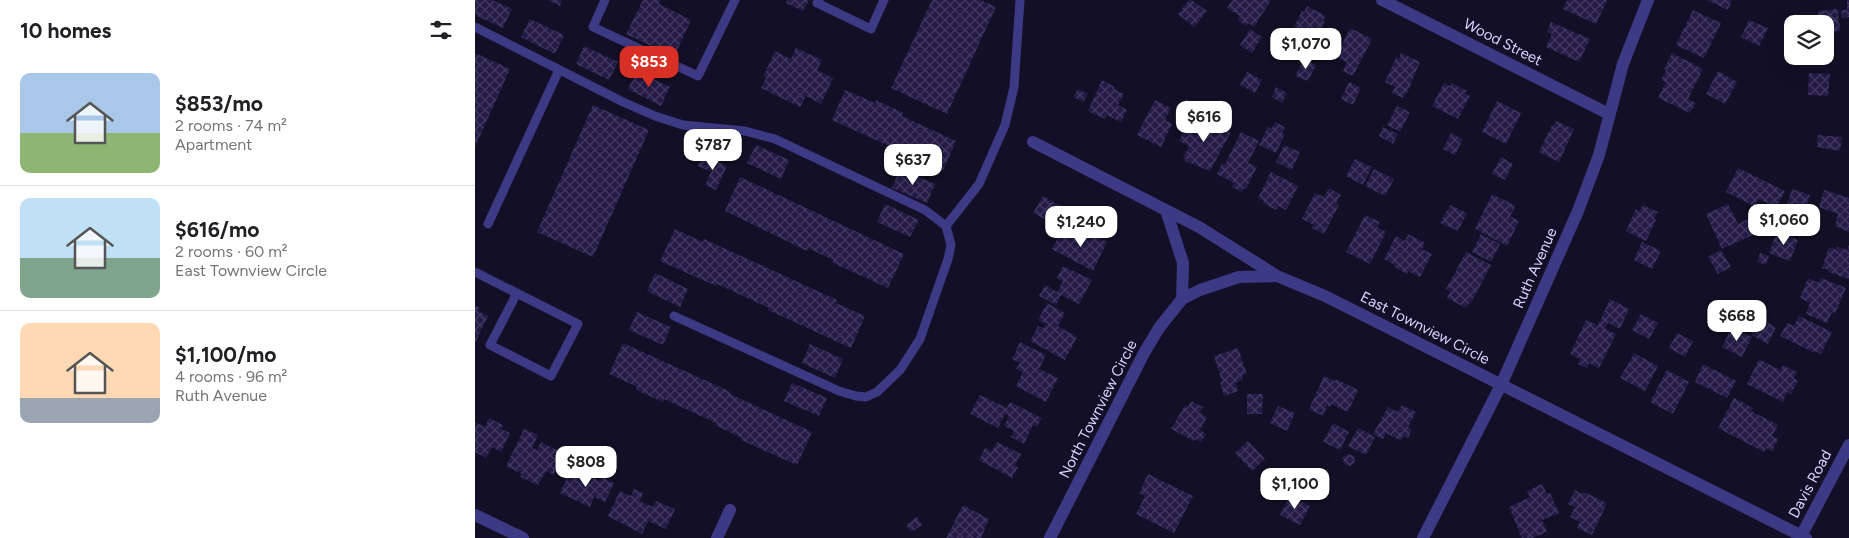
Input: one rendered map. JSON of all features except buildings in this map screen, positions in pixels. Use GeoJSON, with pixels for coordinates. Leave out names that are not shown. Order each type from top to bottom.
{"type":"FeatureCollection","features":[{"type":"Feature","properties":{"kind":"street","name":"Wood Street"},"geometry":{"type":"LineString","coordinates":[[1382,0],[1609,114]]}},
{"type":"Feature","properties":{"kind":"street","name":"Ruth Avenue"},"geometry":{"type":"LineString","coordinates":[[1423,538],[1501,385],[1578,211],[1599,155],[1623,64],[1649,0]]}},
{"type":"Feature","properties":{"kind":"street","name":"East Townview Circle"},"geometry":{"type":"LineString","coordinates":[[1033,142],[1199,227],[1277,276],[1325,296],[1803,537]]}},
{"type":"Feature","properties":{"kind":"street"},"geometry":{"type":"LineString","coordinates":[[1166,210],[1183,263],[1182,299]]}},
{"type":"Feature","properties":{"kind":"street","name":"North Townview Circle"},"geometry":{"type":"LineString","coordinates":[[1050,538],[1144,353],[1159,328],[1182,299],[1200,290],[1239,277],[1277,276]]}},
{"type":"Feature","properties":{"kind":"street","name":"Davis Road"},"geometry":{"type":"LineString","coordinates":[[1803,537],[1849,445]]}},
{"type":"Feature","properties":{"kind":"street"},"geometry":{"type":"LineString","coordinates":[[717,538],[730,510]]}},
{"type":"Feature","properties":{"kind":"street"},"geometry":{"type":"LineString","coordinates":[[475,514],[523,538]]}},
{"type":"Feature","properties":{"kind":"lane"},"geometry":{"type":"LineString","coordinates":[[605,0],[593,27],[698,76],[735,0]]}},
{"type":"Feature","properties":{"kind":"lane"},"geometry":{"type":"LineString","coordinates":[[819,0],[817,3],[871,28],[884,0]]}},
{"type":"Feature","properties":{"kind":"lane"},"geometry":{"type":"LineString","coordinates":[[946,226],[979,184],[1005,125],[1014,87],[1020,0]]}},
{"type":"Feature","properties":{"kind":"lane"},"geometry":{"type":"LineString","coordinates":[[475,27],[623,102],[671,122],[701,128],[745,131],[775,139],[925,210],[946,226],[951,245],[948,259],[919,339],[900,370],[877,392],[866,396],[856,396],[839,391],[674,316]]}},
{"type":"Feature","properties":{"kind":"lane"},"geometry":{"type":"LineString","coordinates":[[489,224],[559,70]]}},
{"type":"Feature","properties":{"kind":"lane"},"geometry":{"type":"LineString","coordinates":[[475,272],[517,293],[578,324],[551,376],[490,345],[517,293]]}}]}
